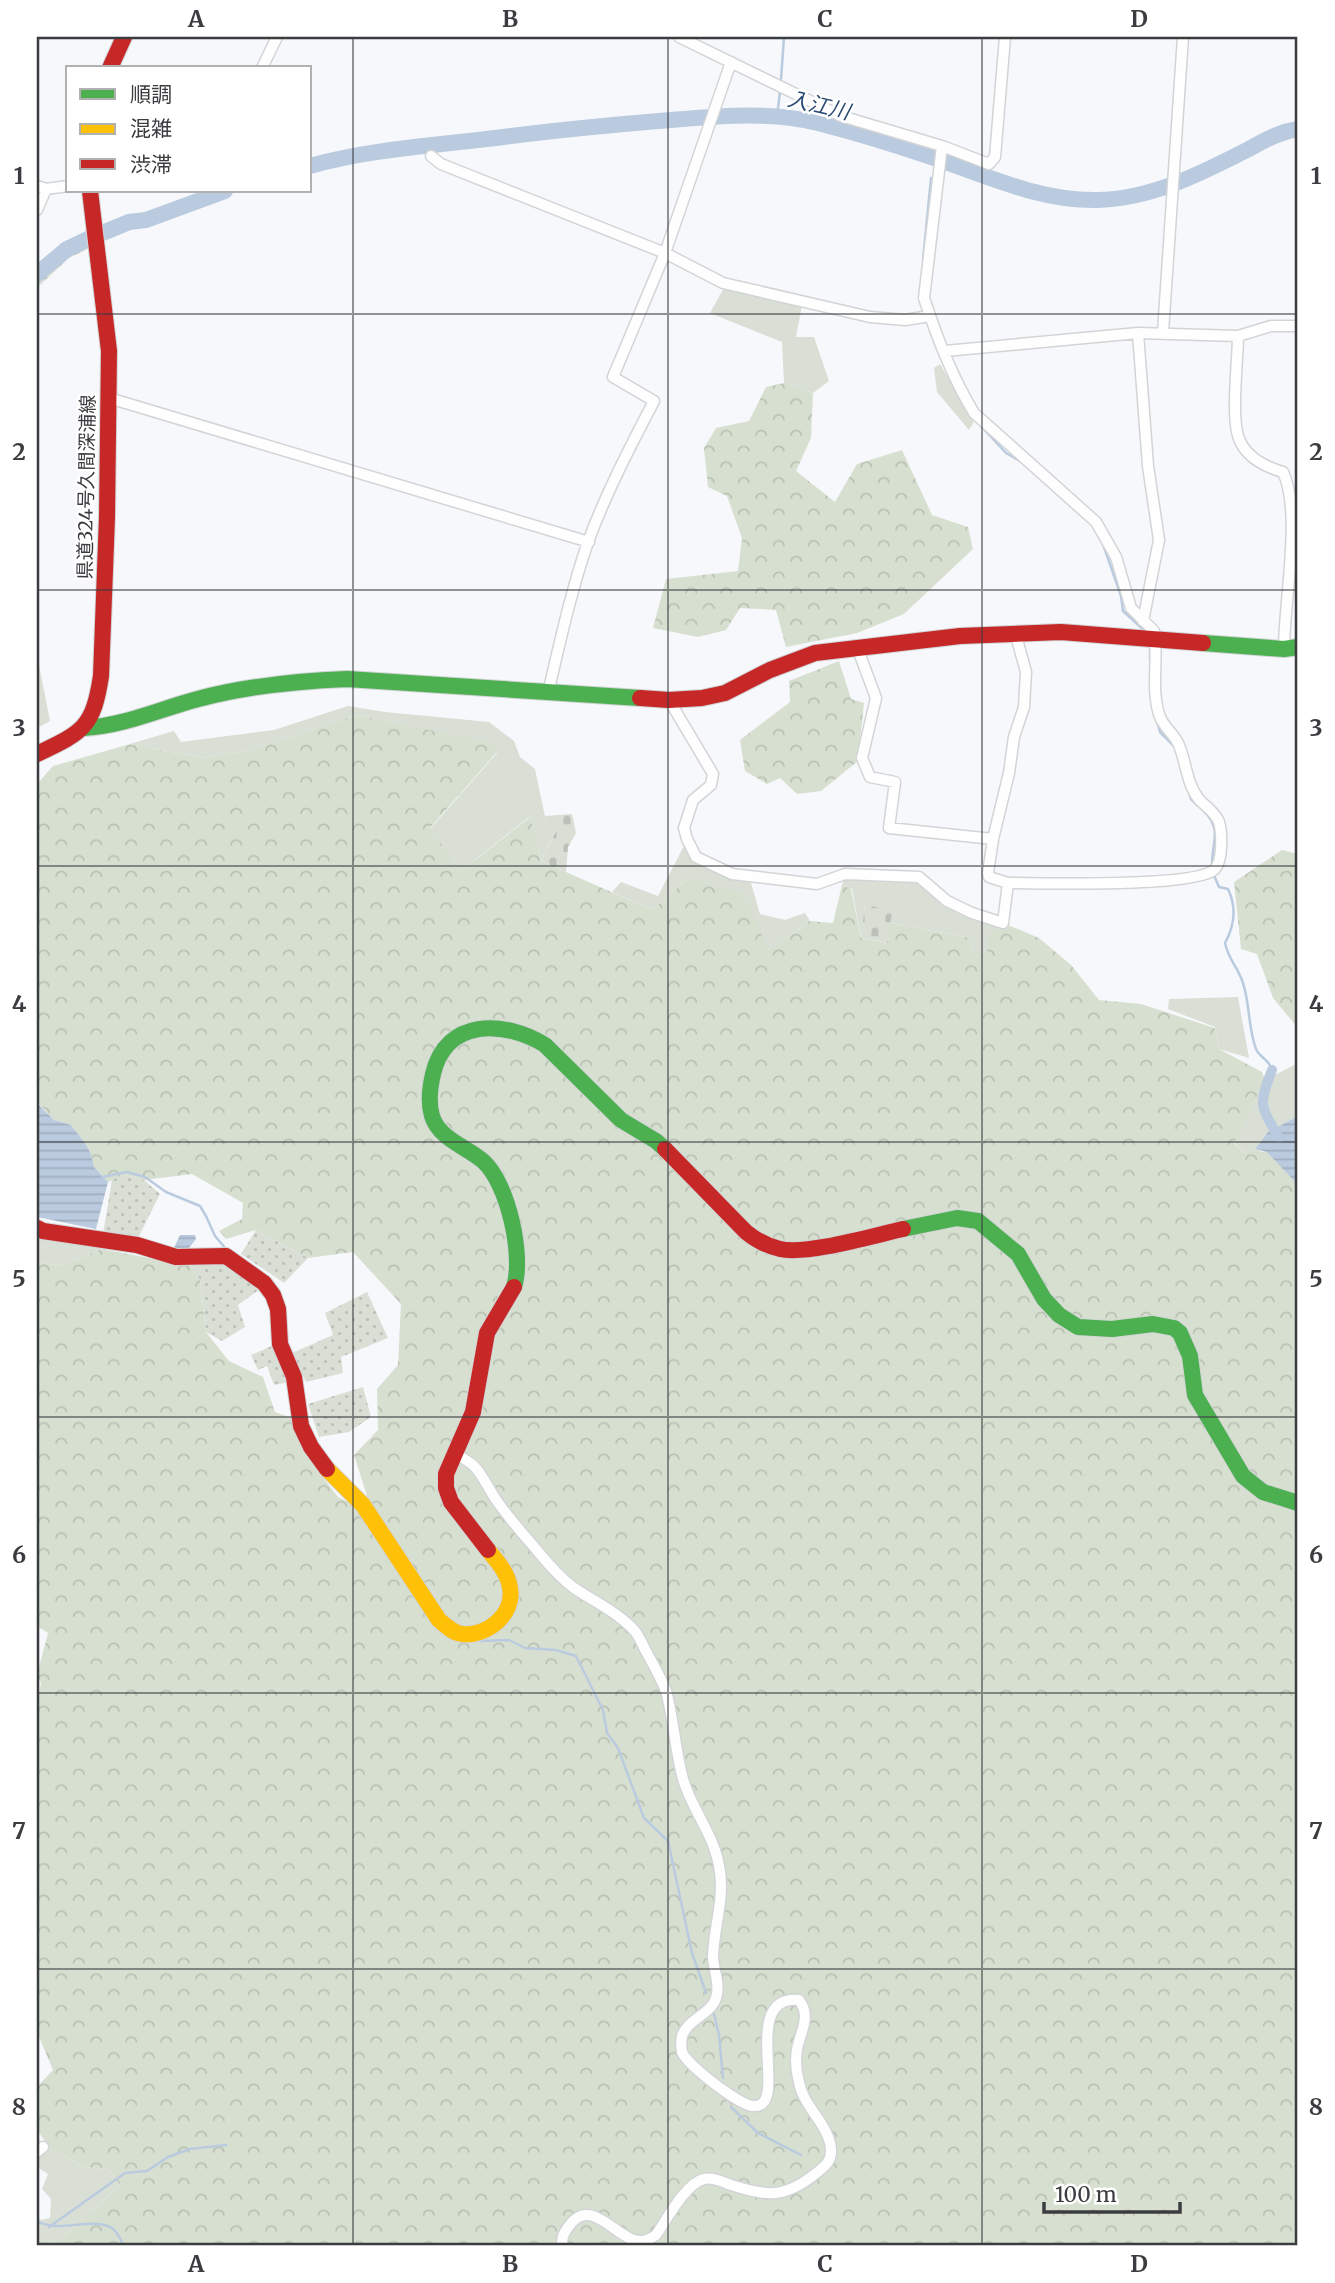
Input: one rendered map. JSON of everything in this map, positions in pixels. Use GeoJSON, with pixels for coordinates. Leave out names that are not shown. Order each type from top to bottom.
{"type":"FeatureCollection","features":[{"type":"Feature","properties":{"kind":"street"},"geometry":{"type":"LineString","coordinates":[[111,66],[124,37]]}},
{"type":"Feature","properties":{"kind":"street"},"geometry":{"type":"LineString","coordinates":[[263,66],[277,37]]}},
{"type":"Feature","properties":{"kind":"street"},"geometry":{"type":"LineString","coordinates":[[679,37],[841,116],[989,164],[995,157],[1005,37]]}},
{"type":"Feature","properties":{"kind":"street"},"geometry":{"type":"LineString","coordinates":[[1163,332],[1183,37]]}},
{"type":"Feature","properties":{"kind":"street"},"geometry":{"type":"LineString","coordinates":[[548,693],[570,598],[589,542],[620,467],[654,401],[613,377],[665,253],[731,62]]}},
{"type":"Feature","properties":{"kind":"street"},"geometry":{"type":"LineString","coordinates":[[942,149],[924,298],[925,316],[945,351],[961,392],[974,413],[1096,522],[1116,557],[1131,608],[1154,631],[1156,703],[1166,729],[1177,741],[1193,790],[1214,813],[1220,824],[1220,856],[1211,871],[1157,882],[1007,883],[989,877],[993,839],[1009,773],[1014,737],[1024,707],[1026,672],[1015,632]]}},
{"type":"Feature","properties":{"kind":"street"},"geometry":{"type":"LineString","coordinates":[[431,156],[441,164],[665,253],[723,283],[870,317],[905,320],[925,316]]}},
{"type":"Feature","properties":{"kind":"street"},"geometry":{"type":"LineString","coordinates":[[37,210],[41,188],[66,186]]}},
{"type":"Feature","properties":{"kind":"street","name":"県道324号久間深浦線"},"geometry":{"type":"LineString","coordinates":[[84,727],[97,702],[101,676],[109,351],[90,192]]}},
{"type":"Feature","properties":{"kind":"street"},"geometry":{"type":"LineString","coordinates":[[945,351],[1138,333],[1238,336],[1271,326],[1298,326]]}},
{"type":"Feature","properties":{"kind":"street"},"geometry":{"type":"LineString","coordinates":[[1138,333],[1147,466],[1159,540],[1143,621]]}},
{"type":"Feature","properties":{"kind":"street"},"geometry":{"type":"LineString","coordinates":[[37,754],[76,735],[84,727],[111,725],[250,687],[299,681],[347,679],[669,700],[702,698],[725,693],[769,670],[815,653],[1015,632],[1061,632],[1291,648],[1284,619],[1292,531],[1290,485],[1283,472],[1268,468],[1253,458],[1240,441],[1236,424],[1238,336]]}},
{"type":"Feature","properties":{"kind":"street"},"geometry":{"type":"LineString","coordinates":[[108,398],[589,542]]}},
{"type":"Feature","properties":{"kind":"street"},"geometry":{"type":"LineString","coordinates":[[857,647],[876,698],[862,758],[870,777],[895,782],[889,828],[993,839]]}},
{"type":"Feature","properties":{"kind":"street"},"geometry":{"type":"LineString","coordinates":[[669,700],[713,774],[711,785],[693,800],[684,828],[696,857],[732,874],[817,884],[845,874],[919,877],[947,901],[1003,923],[1007,883]]}},
{"type":"Feature","properties":{"kind":"street"},"geometry":{"type":"LineString","coordinates":[[37,1228],[137,1245],[176,1257],[226,1256],[264,1283],[274,1295],[278,1309],[280,1344],[294,1377],[301,1426],[311,1447],[330,1473],[363,1505],[439,1620],[449,1630],[462,1634],[473,1634],[498,1622],[507,1611],[511,1599],[510,1585],[504,1571],[450,1502],[446,1475],[468,1430],[476,1403],[489,1329],[516,1286],[517,1253],[500,1186],[494,1173],[476,1154],[444,1135],[431,1116],[430,1093],[436,1059],[452,1039],[477,1030],[514,1030],[545,1045],[621,1120],[656,1141],[759,1242],[779,1249],[798,1251],[957,1218],[978,1221],[1018,1254],[1044,1299],[1059,1315],[1078,1327],[1112,1329],[1153,1324],[1174,1328],[1180,1334],[1190,1356],[1195,1395],[1242,1476],[1251,1487],[1267,1495],[1298,1503]]}},
{"type":"Feature","properties":{"kind":"street"},"geometry":{"type":"LineString","coordinates":[[456,1454],[474,1466],[505,1511],[543,1557],[572,1586],[617,1614],[636,1632],[660,1676],[684,1782],[711,1835],[720,1871],[721,1900],[713,1956],[716,2001],[689,2024],[682,2034],[682,2052],[710,2079],[742,2102],[753,2106],[761,2104],[768,2098],[766,2046],[772,2016],[778,2003],[786,1999],[799,2000],[805,2008],[806,2018],[797,2049],[799,2086],[831,2144],[832,2154],[827,2165],[801,2185],[779,2194],[757,2193],[705,2179],[690,2186],[656,2235],[649,2240],[640,2242],[628,2238],[604,2220],[583,2216],[573,2220],[562,2235],[562,2246]]}},
{"type":"Feature","properties":{"kind":"green space"},"geometry":{"type":"Polygon","coordinates":[[[92,247],[69,258],[37,288],[37,281],[68,253],[92,247]]]}},
{"type":"Feature","properties":{"kind":"green space"},"geometry":{"type":"Polygon","coordinates":[[[724,288],[802,305],[796,337],[814,337],[829,381],[813,393],[784,383],[782,342],[710,313],[724,288]]]}},
{"type":"Feature","properties":{"kind":"green space"},"geometry":{"type":"Polygon","coordinates":[[[940,364],[974,422],[969,430],[937,392],[934,368],[940,364]]]}},
{"type":"Feature","properties":{"kind":"green space"},"geometry":{"type":"Polygon","coordinates":[[[784,383],[813,393],[811,438],[796,471],[835,502],[857,464],[902,450],[932,515],[968,527],[973,549],[904,614],[857,633],[786,647],[776,610],[740,608],[726,630],[698,637],[653,628],[666,579],[738,571],[742,538],[727,496],[708,487],[704,448],[716,428],[749,421],[766,387],[784,383]]]}},
{"type":"Feature","properties":{"kind":"green space"},"geometry":{"type":"Polygon","coordinates":[[[37,655],[50,721],[37,728],[37,655]]]}},
{"type":"Feature","properties":{"kind":"green space"},"geometry":{"type":"Polygon","coordinates":[[[839,661],[851,699],[864,703],[858,761],[821,791],[797,794],[780,778],[767,784],[745,771],[740,740],[790,702],[789,681],[839,661]]]}},
{"type":"Feature","properties":{"kind":"green space"},"geometry":{"type":"Polygon","coordinates":[[[348,706],[489,722],[514,741],[520,757],[535,769],[547,826],[556,830],[541,861],[529,817],[461,871],[430,829],[497,753],[492,744],[356,715],[252,750],[204,758],[130,744],[174,731],[181,742],[274,730],[348,706]]]}},
{"type":"Feature","properties":{"kind":"green space"},"geometry":{"type":"Polygon","coordinates":[[[356,715],[492,743],[497,752],[430,828],[461,871],[530,817],[541,861],[652,910],[688,879],[743,894],[769,950],[810,921],[833,923],[842,885],[851,889],[861,938],[887,943],[890,923],[970,938],[973,955],[987,955],[988,934],[1008,925],[1039,938],[1071,965],[1099,1000],[1141,1004],[1215,1028],[1219,1049],[1262,1072],[1265,1080],[1234,1143],[1244,1153],[1255,1149],[1267,1151],[1298,1185],[1298,2246],[37,2246],[37,2243],[58,2242],[120,2185],[109,2169],[83,2167],[48,2145],[37,2130],[37,2087],[53,2070],[37,2032],[37,1705],[41,1683],[37,1675],[48,1633],[37,1626],[37,1262],[60,1266],[102,1249],[191,1266],[200,1280],[206,1332],[229,1361],[263,1377],[275,1412],[292,1418],[306,1455],[338,1497],[358,1507],[367,1496],[354,1455],[378,1430],[377,1389],[398,1365],[401,1304],[353,1252],[308,1258],[256,1230],[226,1239],[219,1231],[242,1219],[243,1203],[192,1174],[144,1180],[125,1175],[108,1182],[94,1167],[85,1143],[71,1125],[54,1120],[37,1102],[37,784],[53,766],[130,744],[204,758],[252,750],[356,715]]]}},
{"type":"Feature","properties":{"kind":"green space"},"geometry":{"type":"Polygon","coordinates":[[[572,814],[576,833],[568,847],[566,872],[541,861],[556,831],[547,826],[545,816],[572,814]]]}},
{"type":"Feature","properties":{"kind":"green space"},"geometry":{"type":"Polygon","coordinates":[[[684,846],[699,864],[751,883],[760,914],[785,920],[805,913],[810,921],[769,950],[688,879],[652,910],[612,892],[621,882],[658,896],[684,846]]]}},
{"type":"Feature","properties":{"kind":"green space"},"geometry":{"type":"Polygon","coordinates":[[[1282,850],[1298,854],[1298,1028],[1273,998],[1257,954],[1241,949],[1234,882],[1282,850]]]}},
{"type":"Feature","properties":{"kind":"green space"},"geometry":{"type":"Polygon","coordinates":[[[845,876],[918,880],[948,907],[986,923],[1008,925],[987,955],[973,955],[970,938],[890,923],[891,912],[865,905],[861,938],[852,889],[842,885],[845,876]]]}},
{"type":"Feature","properties":{"kind":"green space"},"geometry":{"type":"Polygon","coordinates":[[[865,904],[892,912],[888,943],[861,938],[865,904]]]}},
{"type":"Feature","properties":{"kind":"green space"},"geometry":{"type":"Polygon","coordinates":[[[1238,997],[1249,1058],[1219,1049],[1215,1027],[1168,1009],[1169,999],[1238,997]]]}},
{"type":"Feature","properties":{"kind":"green space"},"geometry":{"type":"Polygon","coordinates":[[[1298,1063],[1298,1116],[1268,1132],[1255,1149],[1244,1153],[1234,1142],[1265,1080],[1298,1063]]]}},
{"type":"Feature","properties":{"kind":"green space"},"geometry":{"type":"Polygon","coordinates":[[[125,1175],[144,1180],[160,1194],[139,1236],[103,1234],[112,1180],[125,1175]]]}},
{"type":"Feature","properties":{"kind":"green space"},"geometry":{"type":"Polygon","coordinates":[[[256,1230],[308,1258],[284,1283],[241,1254],[256,1230]]]}},
{"type":"Feature","properties":{"kind":"green space"},"geometry":{"type":"Polygon","coordinates":[[[37,1235],[102,1249],[60,1266],[37,1262],[37,1235]]]}},
{"type":"Feature","properties":{"kind":"green space"},"geometry":{"type":"Polygon","coordinates":[[[204,1262],[228,1265],[260,1289],[238,1305],[245,1327],[222,1341],[206,1332],[200,1280],[191,1266],[204,1262]]]}},
{"type":"Feature","properties":{"kind":"green space"},"geometry":{"type":"Polygon","coordinates":[[[367,1292],[388,1338],[341,1357],[343,1373],[306,1382],[292,1353],[333,1335],[325,1313],[367,1292]]]}},
{"type":"Feature","properties":{"kind":"green space"},"geometry":{"type":"Polygon","coordinates":[[[274,1345],[289,1382],[274,1385],[267,1366],[258,1370],[251,1355],[274,1345]]]}},
{"type":"Feature","properties":{"kind":"green space"},"geometry":{"type":"Polygon","coordinates":[[[363,1387],[371,1417],[349,1432],[319,1437],[308,1404],[363,1387]]]}},
{"type":"Feature","properties":{"kind":"green space"},"geometry":{"type":"Polygon","coordinates":[[[48,2145],[83,2167],[109,2169],[120,2185],[58,2242],[37,2243],[37,2217],[41,2220],[50,2218],[51,2199],[42,2189],[48,2174],[37,2167],[37,2157],[48,2145]]]}},
{"type":"Feature","properties":{"kind":"water"},"geometry":{"type":"Polygon","coordinates":[[[37,1103],[54,1120],[71,1125],[85,1143],[94,1167],[108,1182],[96,1229],[37,1217],[37,1103]]]}},
{"type":"Feature","properties":{"kind":"water"},"geometry":{"type":"Polygon","coordinates":[[[1298,1116],[1298,1185],[1267,1152],[1255,1149],[1268,1132],[1298,1116]]]}},
{"type":"Feature","properties":{"kind":"water"},"geometry":{"type":"Polygon","coordinates":[[[180,1235],[195,1235],[196,1239],[185,1253],[173,1250],[180,1235]]]}},
{"type":"Feature","properties":{"kind":"waterway"},"geometry":{"type":"LineString","coordinates":[[781,79],[784,37]]}},
{"type":"Feature","properties":{"kind":"waterway"},"geometry":{"type":"LineString","coordinates":[[777,116],[780,92]]}},
{"type":"Feature","properties":{"kind":"waterway","name":"入江川"},"geometry":{"type":"LineString","coordinates":[[312,166],[375,152],[556,131],[708,117],[763,116],[800,119],[847,131],[1034,192],[1097,200],[1117,199],[1173,184],[1210,169],[1271,137],[1298,129]]}},
{"type":"Feature","properties":{"kind":"waterway"},"geometry":{"type":"LineString","coordinates":[[923,260],[931,178]]}},
{"type":"Feature","properties":{"kind":"waterway","name":"入江川"},"geometry":{"type":"LineString","coordinates":[[37,274],[67,249],[88,239],[129,222],[146,220],[222,192]]}},
{"type":"Feature","properties":{"kind":"waterway"},"geometry":{"type":"LineString","coordinates":[[981,426],[1006,453],[1020,461]]}},
{"type":"Feature","properties":{"kind":"waterway"},"geometry":{"type":"LineString","coordinates":[[1104,547],[1121,596],[1123,611],[1146,632]]}},
{"type":"Feature","properties":{"kind":"waterway"},"geometry":{"type":"LineString","coordinates":[[1150,649],[1150,660]]}},
{"type":"Feature","properties":{"kind":"waterway"},"geometry":{"type":"LineString","coordinates":[[1157,721],[1160,732],[1175,747]]}},
{"type":"Feature","properties":{"kind":"waterway"},"geometry":{"type":"LineString","coordinates":[[1189,793],[1197,805]]}},
{"type":"Feature","properties":{"kind":"waterway"},"geometry":{"type":"LineString","coordinates":[[1202,809],[1209,816],[1215,830],[1212,867]]}},
{"type":"Feature","properties":{"kind":"waterway"},"geometry":{"type":"LineString","coordinates":[[1213,873],[1219,887],[1228,889],[1231,896],[1234,916],[1225,943],[1243,983],[1256,1049],[1272,1070]]}},
{"type":"Feature","properties":{"kind":"waterway"},"geometry":{"type":"LineString","coordinates":[[1272,1070],[1263,1105],[1279,1138]]}},
{"type":"Feature","properties":{"kind":"waterway"},"geometry":{"type":"LineString","coordinates":[[102,1177],[127,1172],[145,1177],[166,1192],[200,1206],[215,1236],[226,1249]]}},
{"type":"Feature","properties":{"kind":"waterway"},"geometry":{"type":"LineString","coordinates":[[480,1641],[509,1640],[525,1648],[556,1650],[576,1656],[603,1710],[607,1733],[618,1748],[644,1818],[668,1841],[692,1953],[706,1993]]}},
{"type":"Feature","properties":{"kind":"waterway"},"geometry":{"type":"LineString","coordinates":[[714,2014],[723,2078]]}},
{"type":"Feature","properties":{"kind":"waterway"},"geometry":{"type":"LineString","coordinates":[[731,2107],[758,2133],[801,2155]]}},
{"type":"Feature","properties":{"kind":"waterway"},"geometry":{"type":"LineString","coordinates":[[49,2227],[125,2173],[147,2171],[168,2157],[190,2149],[226,2145]]}},
{"type":"Feature","properties":{"kind":"waterway"},"geometry":{"type":"LineString","coordinates":[[37,2221],[57,2226],[100,2224],[116,2232],[124,2246]]}},
{"type":"Feature","properties":{"kind":"traffic: fast"},"geometry":{"type":"LineString","coordinates":[[1203,643],[1284,649],[1298,647]]}},
{"type":"Feature","properties":{"kind":"traffic: fast"},"geometry":{"type":"LineString","coordinates":[[84,728],[128,721],[198,699],[235,691],[328,680],[640,698]]}},
{"type":"Feature","properties":{"kind":"traffic: fast"},"geometry":{"type":"LineString","coordinates":[[514,1287],[517,1274],[515,1239],[500,1186],[483,1161],[447,1137],[432,1116],[430,1095],[433,1074],[440,1056],[450,1042],[478,1029],[495,1028],[529,1037],[545,1045],[621,1120],[665,1149]]}},
{"type":"Feature","properties":{"kind":"traffic: fast"},"geometry":{"type":"LineString","coordinates":[[903,1229],[957,1218],[978,1221],[1018,1254],[1044,1299],[1059,1315],[1078,1327],[1112,1329],[1153,1324],[1174,1328],[1180,1333],[1190,1356],[1195,1395],[1243,1476],[1263,1492],[1298,1503]]}},
{"type":"Feature","properties":{"kind":"traffic: slow"},"geometry":{"type":"LineString","coordinates":[[327,1469],[363,1505],[439,1620],[456,1632],[481,1632],[497,1622],[508,1607],[510,1588],[507,1577],[488,1550]]}},
{"type":"Feature","properties":{"kind":"traffic: jam"},"geometry":{"type":"LineString","coordinates":[[111,66],[124,37]]}},
{"type":"Feature","properties":{"kind":"traffic: jam"},"geometry":{"type":"LineString","coordinates":[[37,754],[65,740],[83,726],[94,707],[101,676],[109,351],[90,192]]}},
{"type":"Feature","properties":{"kind":"traffic: jam"},"geometry":{"type":"LineString","coordinates":[[640,698],[702,698],[725,693],[770,670],[815,653],[960,636],[1061,632],[1203,643]]}},
{"type":"Feature","properties":{"kind":"traffic: jam"},"geometry":{"type":"LineString","coordinates":[[665,1149],[746,1232],[770,1246],[780,1249],[806,1249],[903,1229]]}},
{"type":"Feature","properties":{"kind":"traffic: jam"},"geometry":{"type":"LineString","coordinates":[[37,1228],[137,1245],[176,1257],[226,1256],[264,1283],[273,1295],[278,1309],[280,1344],[294,1377],[301,1426],[311,1447],[327,1469]]}},
{"type":"Feature","properties":{"kind":"traffic: jam"},"geometry":{"type":"LineString","coordinates":[[488,1550],[451,1502],[446,1488],[446,1474],[473,1412],[487,1333],[514,1287]]}}]}
